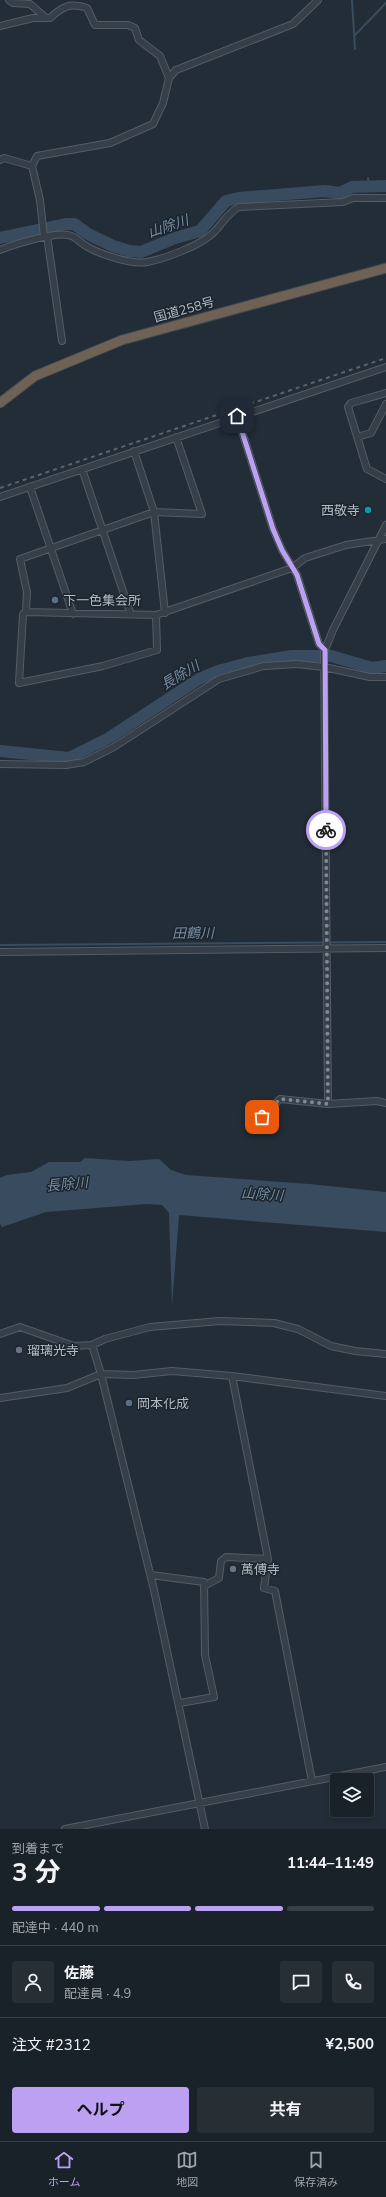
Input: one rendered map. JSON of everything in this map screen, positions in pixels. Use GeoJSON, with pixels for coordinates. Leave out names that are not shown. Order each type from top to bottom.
{"type":"FeatureCollection","features":[{"type":"Feature","properties":{"kind":"highway","name":"国道258号"},"geometry":{"type":"LineString","coordinates":[[0,403],[35,376],[122,340],[386,268]]}},
{"type":"Feature","properties":{"kind":"street"},"geometry":{"type":"LineString","coordinates":[[9,0],[13,4],[30,4],[46,18]]}},
{"type":"Feature","properties":{"kind":"street"},"geometry":{"type":"LineString","coordinates":[[62,341],[46,236],[42,223],[40,200],[32,166],[37,156],[64,153],[110,143],[154,124],[163,103],[169,78],[176,70],[292,24],[318,0]]}},
{"type":"Feature","properties":{"kind":"street"},"geometry":{"type":"LineString","coordinates":[[0,26],[33,18],[50,18],[59,10],[70,5],[78,5],[87,8],[95,25],[128,25],[135,28],[139,40],[160,56],[169,78]]}},
{"type":"Feature","properties":{"kind":"street"},"geometry":{"type":"LineString","coordinates":[[1,158],[32,166]]}},
{"type":"Feature","properties":{"kind":"street"},"geometry":{"type":"LineString","coordinates":[[0,250],[46,236],[66,234],[74,236],[86,246],[119,258],[146,262],[174,253],[210,236],[222,225],[231,211],[239,207],[343,202],[353,198],[386,198]]}},
{"type":"Feature","properties":{"kind":"street"},"geometry":{"type":"LineString","coordinates":[[0,497],[386,367]]}},
{"type":"Feature","properties":{"kind":"street"},"geometry":{"type":"LineString","coordinates":[[386,393],[351,403],[348,407],[367,469],[386,479]]}},
{"type":"Feature","properties":{"kind":"street"},"geometry":{"type":"LineString","coordinates":[[357,437],[371,433],[386,404]]}},
{"type":"Feature","properties":{"kind":"street"},"geometry":{"type":"LineString","coordinates":[[237,416],[273,529],[282,550],[302,587],[319,644],[324,651]]}},
{"type":"Feature","properties":{"kind":"street"},"geometry":{"type":"LineString","coordinates":[[156,615],[157,650],[103,666],[20,683],[21,633],[23,614],[26,612],[27,592],[20,559],[154,512],[202,514],[176,437]]}},
{"type":"Feature","properties":{"kind":"street"},"geometry":{"type":"LineString","coordinates":[[134,451],[154,512],[165,613]]}},
{"type":"Feature","properties":{"kind":"street"},"geometry":{"type":"LineString","coordinates":[[82,469],[104,530],[131,615]]}},
{"type":"Feature","properties":{"kind":"street"},"geometry":{"type":"LineString","coordinates":[[30,487],[73,614]]}},
{"type":"Feature","properties":{"kind":"street"},"geometry":{"type":"LineString","coordinates":[[328,1104],[324,651],[386,526]]}},
{"type":"Feature","properties":{"kind":"street"},"geometry":{"type":"LineString","coordinates":[[26,612],[156,615],[292,568],[306,558],[346,545],[386,539]]}},
{"type":"Feature","properties":{"kind":"street"},"geometry":{"type":"LineString","coordinates":[[0,764],[66,765],[84,762],[114,747],[219,679],[264,666],[324,664],[370,677],[386,677]]}},
{"type":"Feature","properties":{"kind":"street"},"geometry":{"type":"LineString","coordinates":[[0,952],[327,944],[386,948]]}},
{"type":"Feature","properties":{"kind":"street"},"geometry":{"type":"LineString","coordinates":[[262,1117],[280,1099],[328,1104],[377,1101],[386,1102]]}},
{"type":"Feature","properties":{"kind":"street"},"geometry":{"type":"LineString","coordinates":[[0,1334],[20,1327],[74,1346],[92,1345],[105,1339],[150,1327],[220,1321],[274,1322],[298,1329],[331,1346],[355,1351],[386,1354]]}},
{"type":"Feature","properties":{"kind":"street"},"geometry":{"type":"LineString","coordinates":[[92,1345],[101,1374],[151,1575],[180,1703],[205,1829]]}},
{"type":"Feature","properties":{"kind":"street"},"geometry":{"type":"LineString","coordinates":[[0,1398],[67,1388],[101,1374],[133,1375],[172,1371],[232,1376],[386,1396]]}},
{"type":"Feature","properties":{"kind":"street"},"geometry":{"type":"LineString","coordinates":[[232,1376],[268,1559],[264,1588],[275,1591],[312,1781]]}},
{"type":"Feature","properties":{"kind":"street"},"geometry":{"type":"LineString","coordinates":[[204,1586],[219,1578],[222,1561],[226,1558],[268,1559]]}},
{"type":"Feature","properties":{"kind":"street"},"geometry":{"type":"LineString","coordinates":[[151,1575],[204,1582],[205,1655],[214,1697],[180,1703]]}},
{"type":"Feature","properties":{"kind":"street"},"geometry":{"type":"LineString","coordinates":[[65,1829],[386,1767]]}},
{"type":"Feature","properties":{"kind":"water"},"geometry":{"type":"Polygon","coordinates":[[[85,1158],[129,1161],[159,1159],[171,1170],[186,1175],[309,1184],[386,1192],[386,1232],[179,1215],[172,1306],[169,1213],[162,1205],[147,1204],[46,1212],[2,1227],[0,1224],[0,1178],[7,1175],[31,1172],[49,1162],[80,1162],[85,1158]]]}},
{"type":"Feature","properties":{"kind":"waterway"},"geometry":{"type":"LineString","coordinates":[[352,0],[355,49]]}},
{"type":"Feature","properties":{"kind":"waterway"},"geometry":{"type":"LineString","coordinates":[[355,35],[386,3]]}},
{"type":"Feature","properties":{"kind":"waterway"},"geometry":{"type":"LineString","coordinates":[[368,178],[369,186]]}},
{"type":"Feature","properties":{"kind":"waterway","name":"山除川"},"geometry":{"type":"LineString","coordinates":[[0,238],[66,224],[74,224],[88,234],[113,246],[129,251],[141,252],[175,238],[200,231],[226,201],[239,198],[325,191],[340,193],[352,187],[386,186]]}},
{"type":"Feature","properties":{"kind":"waterway","name":"長除川"},"geometry":{"type":"LineString","coordinates":[[0,751],[69,758],[109,738],[199,679],[218,671],[248,663],[292,656],[331,656],[372,668],[386,666]]}},
{"type":"Feature","properties":{"kind":"waterway","name":"田鶴川"},"geometry":{"type":"LineString","coordinates":[[0,945],[386,942]]}},
{"type":"Feature","properties":{"kind":"railway"},"geometry":{"type":"LineString","coordinates":[[0,488],[386,358]]}},
{"type":"Feature","properties":{"kind":"way so far"},"geometry":{"type":"LineString","coordinates":[[262,1117],[280,1099],[328,1104],[326,830]]}},
{"type":"Feature","properties":{"kind":"place","name":"西敬寺"},"geometry":{"type":"Point","coordinates":[368,510]}},
{"type":"Feature","properties":{"kind":"place","name":"下一色集会所"},"geometry":{"type":"Point","coordinates":[55,600]}},
{"type":"Feature","properties":{"kind":"place","name":"瑠璃光寺"},"geometry":{"type":"Point","coordinates":[19,1350]}},
{"type":"Feature","properties":{"kind":"place","name":"岡本化成"},"geometry":{"type":"Point","coordinates":[129,1403]}},
{"type":"Feature","properties":{"kind":"place","name":"萬傅寺"},"geometry":{"type":"Point","coordinates":[233,1569]}},
{"type":"Feature","properties":{"kind":"route"},"geometry":{"type":"LineString","coordinates":[[237,416],[273,529],[282,550],[297,575],[319,644],[325,650],[326,830]]}}]}
